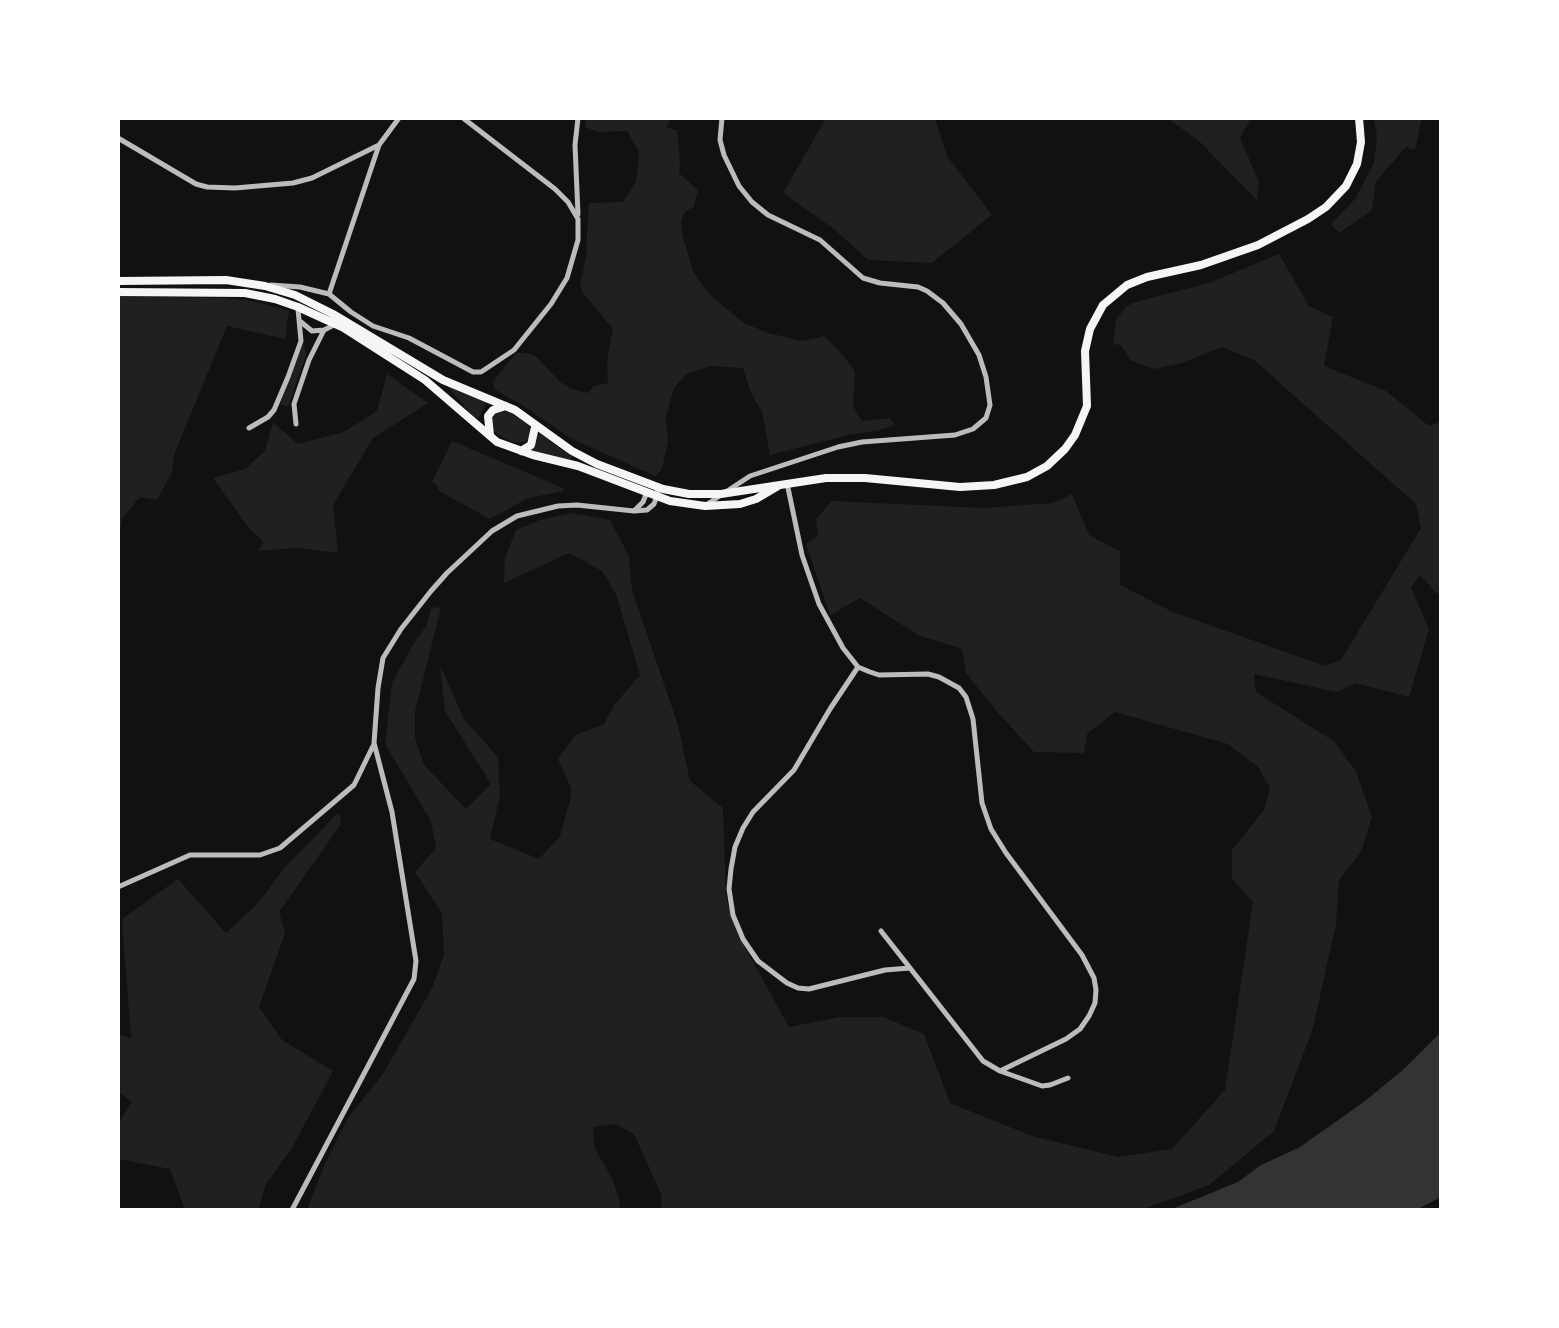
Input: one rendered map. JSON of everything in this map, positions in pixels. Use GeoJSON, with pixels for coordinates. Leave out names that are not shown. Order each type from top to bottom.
{"type":"FeatureCollection","features":[{"type":"Feature","properties":{"kind":"main road"},"geometry":{"type":"LineString","coordinates":[[118,292],[246,293],[275,298],[336,324],[425,380],[507,447],[651,488],[722,494],[826,478],[974,487],[1011,481],[1048,466],[1075,435],[1087,406],[1085,351],[1102,305],[1147,277],[1202,266],[1258,245],[1326,207],[1346,186],[1357,164],[1361,142],[1359,118]]}},
{"type":"Feature","properties":{"kind":"main road"},"geometry":{"type":"LineString","coordinates":[[118,281],[226,280],[295,295],[443,380],[515,410],[584,458],[651,488],[657,497],[705,506],[740,504],[784,483]]}},
{"type":"Feature","properties":{"kind":"main road"},"geometry":{"type":"LineString","coordinates":[[490,436],[488,416],[506,406]]}},
{"type":"Feature","properties":{"kind":"main road"},"geometry":{"type":"LineString","coordinates":[[521,451],[531,445],[535,426]]}},
{"type":"Feature","properties":{"kind":"street"},"geometry":{"type":"LineString","coordinates":[[329,294],[379,145],[399,118]]}},
{"type":"Feature","properties":{"kind":"street"},"geometry":{"type":"LineString","coordinates":[[463,118],[556,189],[578,218]]}},
{"type":"Feature","properties":{"kind":"street"},"geometry":{"type":"LineString","coordinates":[[265,286],[288,285],[329,294],[373,326],[400,334],[461,367],[481,372],[514,350],[567,278],[578,240],[578,118]]}},
{"type":"Feature","properties":{"kind":"street"},"geometry":{"type":"LineString","coordinates":[[705,506],[750,476],[838,447],[956,435],[981,424],[988,412],[989,391],[978,355],[961,324],[936,298],[918,287],[863,278],[820,240],[768,215],[752,202],[724,155],[720,140],[722,118]]}},
{"type":"Feature","properties":{"kind":"street"},"geometry":{"type":"LineString","coordinates":[[118,138],[196,184],[235,188],[312,178],[379,145]]}},
{"type":"Feature","properties":{"kind":"street"},"geometry":{"type":"LineString","coordinates":[[249,428],[274,410],[288,377],[301,341],[298,307]]}},
{"type":"Feature","properties":{"kind":"street"},"geometry":{"type":"LineString","coordinates":[[300,320],[312,331],[336,324]]}},
{"type":"Feature","properties":{"kind":"street"},"geometry":{"type":"LineString","coordinates":[[373,326],[378,340]]}},
{"type":"Feature","properties":{"kind":"street"},"geometry":{"type":"LineString","coordinates":[[296,424],[296,394],[324,330]]}},
{"type":"Feature","properties":{"kind":"street"},"geometry":{"type":"LineString","coordinates":[[784,483],[819,604],[843,648],[858,666],[879,675],[939,677],[959,688],[966,697],[973,718],[982,802],[992,828],[1006,853],[1082,955],[1094,978],[1095,1003],[1080,1029],[1000,1072]]}},
{"type":"Feature","properties":{"kind":"street"},"geometry":{"type":"LineString","coordinates":[[634,511],[651,488]]}},
{"type":"Feature","properties":{"kind":"street"},"geometry":{"type":"LineString","coordinates":[[118,886],[190,855],[260,855],[280,848],[354,785],[374,742],[378,688],[390,644],[431,591],[492,531],[517,516],[558,506],[647,510],[657,497]]}},
{"type":"Feature","properties":{"kind":"street"},"geometry":{"type":"LineString","coordinates":[[858,666],[794,770],[753,812],[743,828],[730,869],[733,915],[758,961],[798,988],[810,989],[885,970],[910,968]]}},
{"type":"Feature","properties":{"kind":"street"},"geometry":{"type":"LineString","coordinates":[[292,1210],[414,980],[416,962],[392,812],[374,742]]}},
{"type":"Feature","properties":{"kind":"street"},"geometry":{"type":"LineString","coordinates":[[881,932],[976,1055],[1000,1072],[1042,1086],[1068,1078]]}},
{"type":"Feature","properties":{"kind":"shaded area"},"geometry":{"type":"Polygon","coordinates":[[[587,118],[672,118],[666,127],[677,130],[679,173],[698,190],[694,206],[684,213],[683,237],[693,271],[709,294],[744,323],[768,333],[802,341],[824,336],[855,372],[853,406],[862,421],[890,418],[895,425],[770,455],[762,412],[743,368],[711,366],[686,374],[674,388],[666,417],[668,441],[662,469],[655,476],[572,439],[494,389],[493,381],[516,353],[537,357],[572,389],[587,393],[594,386],[608,383],[607,361],[613,329],[582,292],[580,283],[586,258],[589,203],[623,202],[636,182],[639,152],[627,131],[598,132],[585,127],[587,118]]]}},
{"type":"Feature","properties":{"kind":"shaded area"},"geometry":{"type":"Polygon","coordinates":[[[826,118],[935,118],[947,156],[992,215],[932,263],[868,260],[834,229],[783,193],[826,118]]]}},
{"type":"Feature","properties":{"kind":"shaded area"},"geometry":{"type":"Polygon","coordinates":[[[1167,118],[1251,118],[1240,138],[1259,182],[1257,200],[1198,140],[1167,118]]]}},
{"type":"Feature","properties":{"kind":"shaded area"},"geometry":{"type":"Polygon","coordinates":[[[1374,118],[1422,118],[1415,150],[1406,147],[1376,181],[1372,210],[1339,233],[1331,224],[1355,199],[1374,163],[1374,118]]]}},
{"type":"Feature","properties":{"kind":"shaded area"},"geometry":{"type":"Polygon","coordinates":[[[1279,254],[1309,306],[1333,317],[1324,366],[1386,391],[1429,426],[1441,421],[1441,591],[1437,594],[1420,575],[1411,588],[1429,629],[1409,697],[1355,683],[1337,692],[1254,674],[1256,692],[1335,742],[1356,772],[1372,817],[1361,852],[1339,880],[1336,924],[1313,1028],[1274,1131],[1209,1185],[1141,1210],[662,1210],[661,1194],[634,1134],[616,1124],[593,1127],[595,1149],[611,1176],[620,1201],[619,1210],[307,1210],[348,1118],[383,1074],[432,988],[444,955],[442,913],[415,872],[436,848],[431,821],[385,744],[392,683],[427,625],[431,608],[441,607],[415,711],[415,738],[424,765],[466,809],[491,784],[445,711],[440,665],[464,719],[498,757],[500,796],[490,839],[539,859],[560,836],[571,797],[558,759],[575,735],[604,724],[614,705],[640,675],[616,594],[602,571],[569,553],[504,583],[505,558],[516,530],[571,513],[610,520],[629,556],[632,590],[678,725],[690,781],[723,808],[726,898],[737,933],[789,1027],[840,1017],[883,1017],[924,1034],[950,1103],[1032,1136],[1118,1157],[1172,1149],[1225,1090],[1253,902],[1232,879],[1232,850],[1264,810],[1270,788],[1258,767],[1228,744],[1115,712],[1087,734],[1084,753],[1034,752],[966,673],[962,649],[918,635],[860,598],[830,615],[806,544],[818,536],[816,519],[832,501],[985,508],[1053,503],[1072,494],[1089,535],[1120,551],[1120,585],[1173,612],[1325,666],[1341,660],[1421,528],[1416,504],[1254,360],[1222,347],[1154,369],[1130,360],[1121,345],[1113,344],[1116,320],[1132,303],[1209,283],[1279,254]]]}},
{"type":"Feature","properties":{"kind":"shaded area"},"geometry":{"type":"Polygon","coordinates":[[[118,296],[227,298],[289,311],[285,339],[227,326],[174,455],[172,472],[157,500],[140,497],[122,518],[118,545],[118,296]]]}},
{"type":"Feature","properties":{"kind":"shaded area"},"geometry":{"type":"Polygon","coordinates":[[[304,342],[306,355],[288,407],[280,404],[304,342]]]}},
{"type":"Feature","properties":{"kind":"shaded area"},"geometry":{"type":"Polygon","coordinates":[[[387,374],[428,403],[373,438],[333,505],[338,553],[297,548],[257,551],[264,542],[248,527],[213,478],[245,469],[265,451],[273,422],[298,444],[344,432],[377,411],[387,374]]]}},
{"type":"Feature","properties":{"kind":"shaded area"},"geometry":{"type":"Polygon","coordinates":[[[447,386],[488,401],[478,419],[470,413],[447,386]]]}},
{"type":"Feature","properties":{"kind":"shaded area"},"geometry":{"type":"Polygon","coordinates":[[[506,410],[528,424],[531,433],[526,442],[513,442],[491,428],[492,413],[506,410]]]}},
{"type":"Feature","properties":{"kind":"shaded area"},"geometry":{"type":"Polygon","coordinates":[[[538,432],[572,457],[572,459],[531,451],[538,432]]]}},
{"type":"Feature","properties":{"kind":"shaded area"},"geometry":{"type":"Polygon","coordinates":[[[452,441],[564,491],[528,498],[490,519],[437,490],[432,482],[452,441]]]}},
{"type":"Feature","properties":{"kind":"shaded area"},"geometry":{"type":"Polygon","coordinates":[[[339,812],[341,824],[279,912],[285,933],[259,1007],[282,1040],[333,1071],[292,1148],[266,1184],[258,1210],[182,1210],[170,1169],[118,1159],[118,1124],[132,1102],[118,1091],[118,1034],[131,1039],[122,919],[178,879],[226,933],[339,812]]]}},
{"type":"Feature","properties":{"kind":"shaded area"},"geometry":{"type":"Polygon","coordinates":[[[1441,1032],[1441,1197],[1416,1210],[1169,1210],[1238,1182],[1261,1165],[1300,1147],[1365,1101],[1441,1032]]]}}]}
